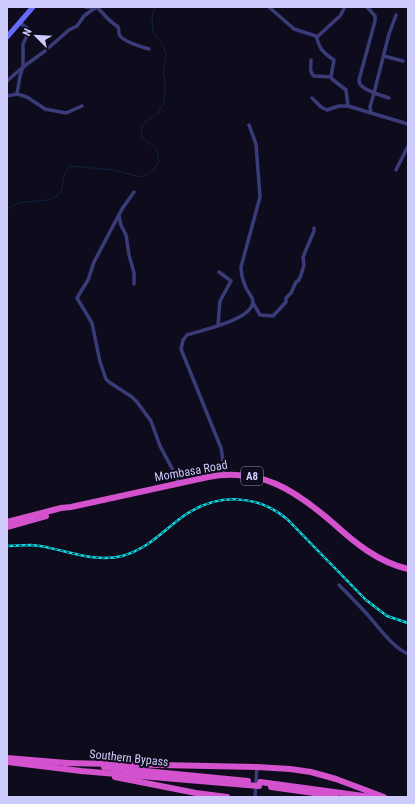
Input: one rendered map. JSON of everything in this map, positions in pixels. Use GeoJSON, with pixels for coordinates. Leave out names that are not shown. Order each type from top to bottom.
{"type":"FeatureCollection","features":[{"type":"Feature","properties":{"kind":"highway","name":"Mombasa Road"},"geometry":{"type":"LineString","coordinates":[[7,522],[61,508],[224,474],[239,474],[259,478],[283,487],[300,498],[354,542],[374,555],[408,569]]}},
{"type":"Feature","properties":{"kind":"highway","name":"Mombasa Road"},"geometry":{"type":"LineString","coordinates":[[7,527],[63,512],[71,507]]}},
{"type":"Feature","properties":{"kind":"highway","name":"Southern Bypass"},"geometry":{"type":"LineString","coordinates":[[7,758],[248,783]]}},
{"type":"Feature","properties":{"kind":"highway","name":"Southern Bypass"},"geometry":{"type":"LineString","coordinates":[[7,762],[81,771],[248,783]]}},
{"type":"Feature","properties":{"kind":"highway"},"geometry":{"type":"LineString","coordinates":[[65,763],[257,767],[311,772],[336,779],[384,797]]}},
{"type":"Feature","properties":{"kind":"highway"},"geometry":{"type":"LineString","coordinates":[[81,771],[196,793],[227,797]]}},
{"type":"Feature","properties":{"kind":"highway"},"geometry":{"type":"LineString","coordinates":[[248,783],[371,797]]}},
{"type":"Feature","properties":{"kind":"highway"},"geometry":{"type":"LineString","coordinates":[[260,784],[347,797]]}},
{"type":"Feature","properties":{"kind":"main road"},"geometry":{"type":"LineString","coordinates":[[7,37],[33,7]]}},
{"type":"Feature","properties":{"kind":"street"},"geometry":{"type":"LineString","coordinates":[[86,7],[98,7],[109,20],[118,27],[119,35],[122,38],[133,44],[149,49]]}},
{"type":"Feature","properties":{"kind":"street"},"geometry":{"type":"LineString","coordinates":[[7,80],[45,51],[69,30],[77,26],[84,16],[98,7]]}},
{"type":"Feature","properties":{"kind":"street"},"geometry":{"type":"LineString","coordinates":[[269,7],[294,28],[314,34],[317,37]]}},
{"type":"Feature","properties":{"kind":"street"},"geometry":{"type":"LineString","coordinates":[[367,7],[375,16],[375,21],[358,80],[359,84],[374,93],[389,98]]}},
{"type":"Feature","properties":{"kind":"street"},"geometry":{"type":"LineString","coordinates":[[331,77],[334,62],[321,49],[317,43],[317,37],[340,16],[344,8]]}},
{"type":"Feature","properties":{"kind":"street"},"geometry":{"type":"LineString","coordinates":[[371,114],[370,108],[396,15]]}},
{"type":"Feature","properties":{"kind":"street"},"geometry":{"type":"LineString","coordinates":[[17,94],[23,67],[23,44],[27,36],[26,28],[20,23]]}},
{"type":"Feature","properties":{"kind":"street"},"geometry":{"type":"LineString","coordinates":[[384,56],[403,61]]}},
{"type":"Feature","properties":{"kind":"street"},"geometry":{"type":"LineString","coordinates":[[311,60],[311,70],[314,76],[331,77],[346,90],[348,106]]}},
{"type":"Feature","properties":{"kind":"street"},"geometry":{"type":"LineString","coordinates":[[7,96],[17,94],[27,97],[45,109],[66,114],[82,106]]}},
{"type":"Feature","properties":{"kind":"street"},"geometry":{"type":"LineString","coordinates":[[312,98],[321,107],[327,110],[339,106],[348,106],[408,124]]}},
{"type":"Feature","properties":{"kind":"street"},"geometry":{"type":"LineString","coordinates":[[249,125],[256,144],[260,197],[241,267],[242,276],[246,287],[260,315],[270,317],[273,316],[282,307],[302,275],[304,265],[303,257],[314,228]]}},
{"type":"Feature","properties":{"kind":"street"},"geometry":{"type":"LineString","coordinates":[[396,170],[408,146]]}},
{"type":"Feature","properties":{"kind":"street"},"geometry":{"type":"LineString","coordinates":[[134,192],[125,204],[94,262],[88,280],[77,298],[92,324],[100,362],[106,378],[109,382],[132,397],[151,421],[160,446],[179,484]]}},
{"type":"Feature","properties":{"kind":"street"},"geometry":{"type":"LineString","coordinates":[[119,216],[121,225],[126,235],[134,273],[134,284]]}},
{"type":"Feature","properties":{"kind":"street"},"geometry":{"type":"LineString","coordinates":[[218,325],[220,301],[231,281],[219,272]]}},
{"type":"Feature","properties":{"kind":"street"},"geometry":{"type":"LineString","coordinates":[[224,474],[221,448],[181,348],[183,340],[187,335],[241,318],[250,309],[253,303]]}},
{"type":"Feature","properties":{"kind":"street"},"geometry":{"type":"LineString","coordinates":[[339,585],[366,612],[396,647],[408,654]]}},
{"type":"Feature","properties":{"kind":"street"},"geometry":{"type":"LineString","coordinates":[[254,797],[257,767]]}},
{"type":"Feature","properties":{"kind":"waterway"},"geometry":{"type":"LineString","coordinates":[[7,210],[20,203],[49,199],[59,194],[62,189],[65,174],[70,166],[114,170],[141,177],[149,174],[157,165],[159,161],[157,150],[141,137],[142,126],[144,123],[158,113],[164,103],[165,82],[163,72],[166,54],[163,45],[153,32],[152,17],[155,7]]}},
{"type":"Feature","properties":{"kind":"railway"},"geometry":{"type":"LineString","coordinates":[[7,546],[40,546],[91,557],[112,558],[132,553],[148,544],[185,515],[198,508],[224,500],[237,499],[250,501],[263,505],[287,519],[366,600],[387,616],[408,623]]}}]}
